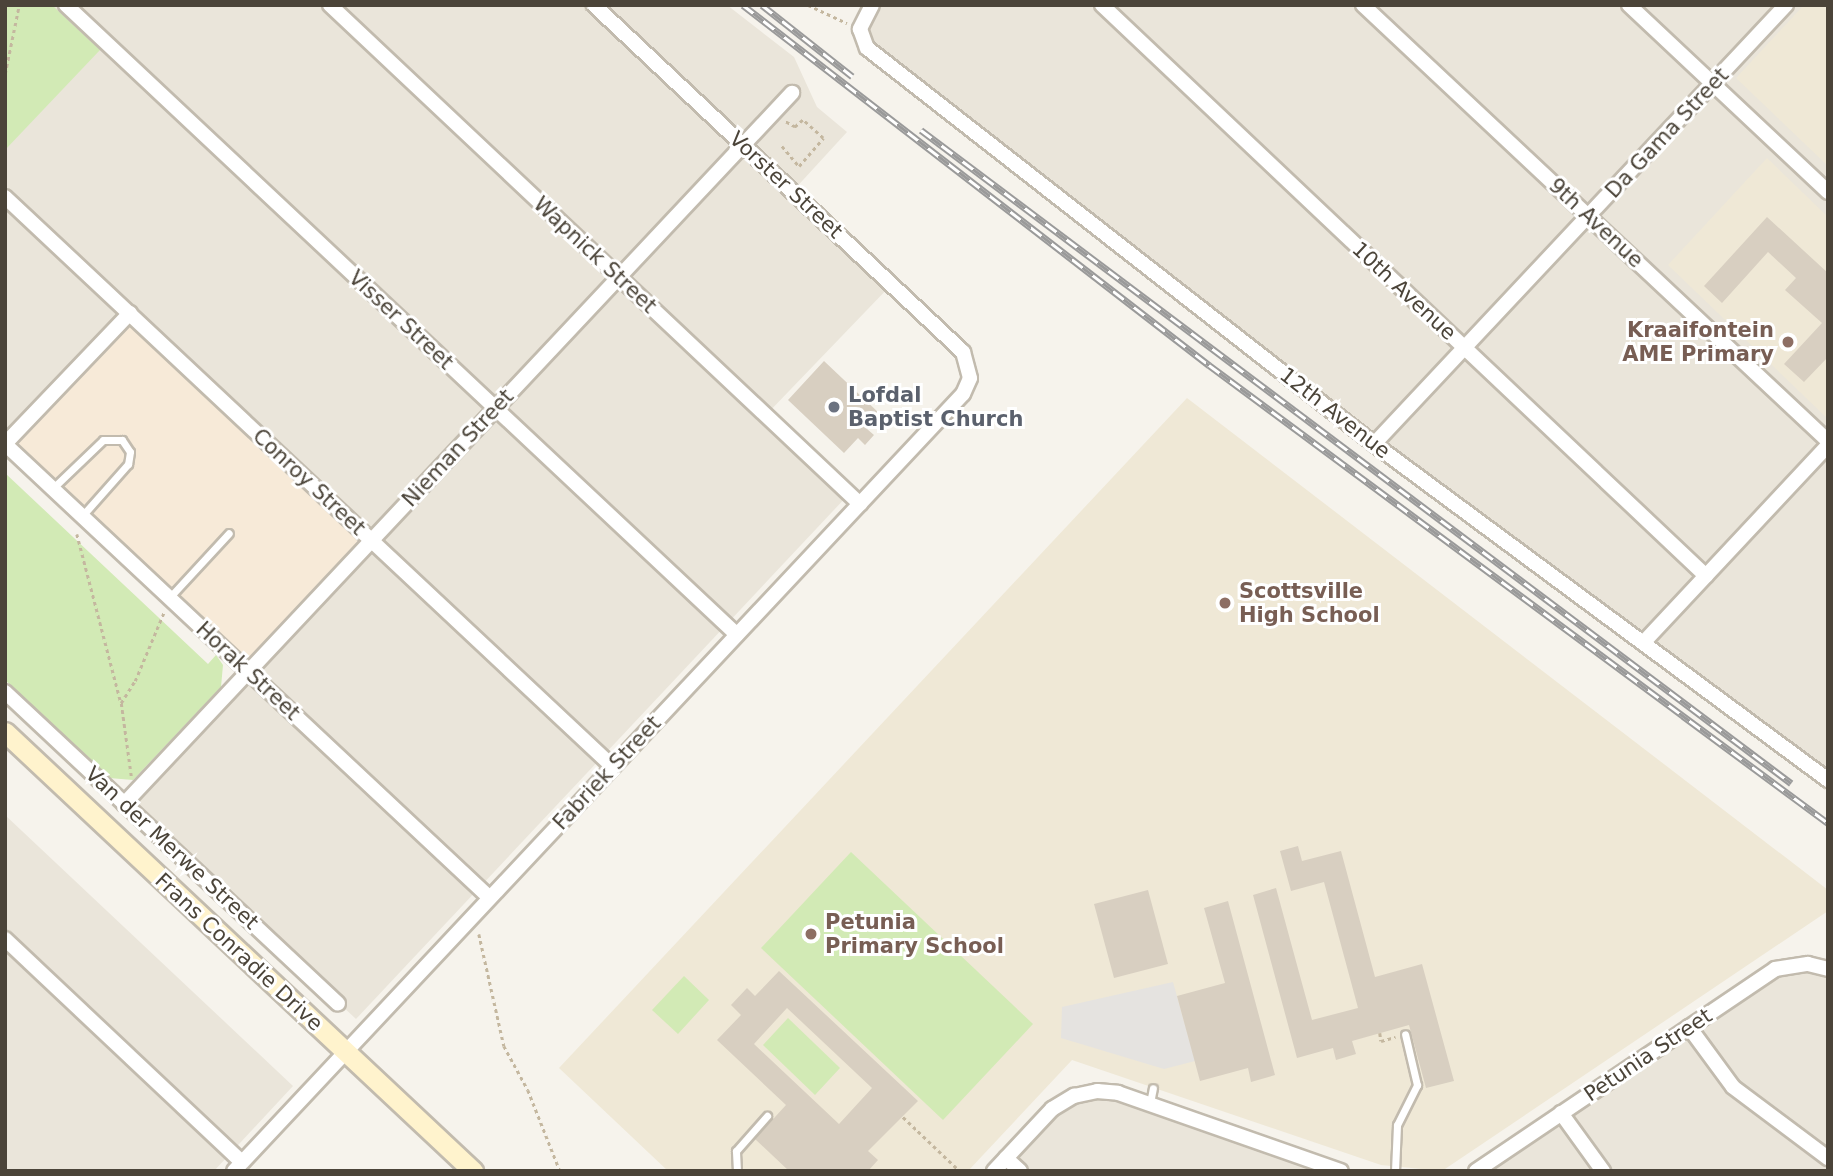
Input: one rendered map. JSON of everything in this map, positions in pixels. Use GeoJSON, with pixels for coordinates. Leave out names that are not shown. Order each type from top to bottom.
{"type":"FeatureCollection","features":[{"type":"Feature","properties":{"kind":"street","name":"Visser Street"},"geometry":{"type":"LineString","coordinates":[[66,5],[737,635]]}},
{"type":"Feature","properties":{"kind":"street","name":"Wapnick Street"},"geometry":{"type":"LineString","coordinates":[[330,5],[860,504]]}},
{"type":"Feature","properties":{"kind":"street","name":"Vorster Street"},"geometry":{"type":"LineString","coordinates":[[594,5],[963,352],[971,370]]}},
{"type":"Feature","properties":{"kind":"street"},"geometry":{"type":"LineString","coordinates":[[860,29],[872,5]]}},
{"type":"Feature","properties":{"kind":"street","name":"10th Avenue"},"geometry":{"type":"LineString","coordinates":[[1102,5],[1706,576]]}},
{"type":"Feature","properties":{"kind":"street","name":"9th Avenue"},"geometry":{"type":"LineString","coordinates":[[1363,5],[1828,443]]}},
{"type":"Feature","properties":{"kind":"street"},"geometry":{"type":"LineString","coordinates":[[1629,5],[1826,187]]}},
{"type":"Feature","properties":{"kind":"street","name":"Da Gama Street"},"geometry":{"type":"LineString","coordinates":[[1374,444],[1786,5]]}},
{"type":"Feature","properties":{"kind":"street","name":"12th Avenue"},"geometry":{"type":"LineString","coordinates":[[860,29],[867,48],[1374,444],[1828,780]]}},
{"type":"Feature","properties":{"kind":"street","name":"Nieman Street"},"geometry":{"type":"LineString","coordinates":[[129,798],[792,93]]}},
{"type":"Feature","properties":{"kind":"street","name":"Conroy Street"},"geometry":{"type":"LineString","coordinates":[[5,197],[613,767]]}},
{"type":"Feature","properties":{"kind":"street"},"geometry":{"type":"LineString","coordinates":[[5,444],[130,313]]}},
{"type":"Feature","properties":{"kind":"street","name":"Fabriek Street"},"geometry":{"type":"LineString","coordinates":[[238,1166],[963,394],[971,370]]}},
{"type":"Feature","properties":{"kind":"street"},"geometry":{"type":"LineString","coordinates":[[1643,643],[1828,443]]}},
{"type":"Feature","properties":{"kind":"street","name":"Horak Street"},"geometry":{"type":"LineString","coordinates":[[5,444],[53,488],[79,523],[169,598],[490,898]]}},
{"type":"Feature","properties":{"kind":"street","name":"Van der Merwe Street"},"geometry":{"type":"LineString","coordinates":[[5,692],[129,798],[338,1004]]}},
{"type":"Feature","properties":{"kind":"street","name":"Frans Conradie Drive"},"geometry":{"type":"LineString","coordinates":[[5,732],[473,1171]]}},
{"type":"Feature","properties":{"kind":"street"},"geometry":{"type":"LineString","coordinates":[[5,939],[238,1166]]}},
{"type":"Feature","properties":{"kind":"street","name":"Petunia Street"},"geometry":{"type":"LineString","coordinates":[[1476,1171],[1775,969],[1808,964],[1828,969]]}},
{"type":"Feature","properties":{"kind":"street"},"geometry":{"type":"LineString","coordinates":[[1689,1027],[1733,1087],[1828,1158]]}},
{"type":"Feature","properties":{"kind":"street"},"geometry":{"type":"LineString","coordinates":[[994,1171],[1052,1109],[1074,1096],[1108,1091],[1150,1103],[1341,1171]]}},
{"type":"Feature","properties":{"kind":"street"},"geometry":{"type":"LineString","coordinates":[[1561,1113],[1603,1171]]}},
{"type":"Feature","properties":{"kind":"street"},"geometry":{"type":"LineString","coordinates":[[1006,1158],[1020,1171]]}},
{"type":"Feature","properties":{"kind":"lane"},"geometry":{"type":"LineString","coordinates":[[53,488],[103,440],[122,440],[130,452],[128,464],[79,523]]}},
{"type":"Feature","properties":{"kind":"lane"},"geometry":{"type":"LineString","coordinates":[[169,598],[229,533]]}},
{"type":"Feature","properties":{"kind":"lane"},"geometry":{"type":"LineString","coordinates":[[1395,1171],[1397,1125],[1417,1085],[1405,1034]]}},
{"type":"Feature","properties":{"kind":"lane"},"geometry":{"type":"LineString","coordinates":[[1150,1103],[1153,1088]]}},
{"type":"Feature","properties":{"kind":"lane"},"geometry":{"type":"LineString","coordinates":[[737,1171],[736,1151],[767,1116]]}},
{"type":"Feature","properties":{"kind":"path"},"geometry":{"type":"LineString","coordinates":[[5,74],[19,5]]}},
{"type":"Feature","properties":{"kind":"path"},"geometry":{"type":"LineString","coordinates":[[808,5],[860,29]]}},
{"type":"Feature","properties":{"kind":"path"},"geometry":{"type":"LineString","coordinates":[[772,114],[795,127],[803,120],[823,138],[799,166],[782,146]]}},
{"type":"Feature","properties":{"kind":"path"},"geometry":{"type":"LineString","coordinates":[[79,523],[121,703],[129,798]]}},
{"type":"Feature","properties":{"kind":"path"},"geometry":{"type":"LineString","coordinates":[[121,703],[135,681],[169,598]]}},
{"type":"Feature","properties":{"kind":"path"},"geometry":{"type":"LineString","coordinates":[[474,915],[504,1046],[528,1090],[560,1171]]}},
{"type":"Feature","properties":{"kind":"path"},"geometry":{"type":"LineString","coordinates":[[1380,1033],[1381,1041],[1405,1034]]}},
{"type":"Feature","properties":{"kind":"path"},"geometry":{"type":"LineString","coordinates":[[903,1117],[960,1171]]}},
{"type":"Feature","properties":{"kind":"shaded area"},"geometry":{"type":"Polygon","coordinates":[[[5,5],[727,5],[794,57],[817,107],[847,132],[792,192],[891,285],[765,416],[848,495],[356,1019],[126,803],[250,672],[5,447],[5,5]]]}},
{"type":"Feature","properties":{"kind":"shaded area"},"geometry":{"type":"Polygon","coordinates":[[[869,5],[1828,5],[1828,780],[867,50],[858,30],[869,5]]]}},
{"type":"Feature","properties":{"kind":"shaded area"},"geometry":{"type":"Polygon","coordinates":[[[1804,5],[1828,5],[1828,166],[1736,78],[1804,5]]]}},
{"type":"Feature","properties":{"kind":"shaded area","name":"Kraaifontein AME Primary"},"geometry":{"type":"Polygon","coordinates":[[[1767,158],[1828,217],[1828,419],[1668,265],[1767,158]]]}},
{"type":"Feature","properties":{"kind":"shaded area"},"geometry":{"type":"Polygon","coordinates":[[[129,314],[371,541],[250,672],[7,445],[129,314]]]}},
{"type":"Feature","properties":{"kind":"shaded area","name":"Scottsville High School"},"geometry":{"type":"Polygon","coordinates":[[[1187,398],[1828,890],[1828,911],[1442,1171],[1381,1165],[1072,1060],[968,1171],[668,1171],[559,1068],[1187,398]]]}},
{"type":"Feature","properties":{"kind":"shaded area"},"geometry":{"type":"Polygon","coordinates":[[[5,815],[293,1086],[214,1171],[5,1171],[5,815]]]}},
{"type":"Feature","properties":{"kind":"shaded area"},"geometry":{"type":"Polygon","coordinates":[[[1828,970],[1828,1171],[1478,1171],[1773,971],[1828,970]]]}},
{"type":"Feature","properties":{"kind":"shaded area"},"geometry":{"type":"Polygon","coordinates":[[[1173,982],[1195,1061],[1164,1069],[1061,1038],[1062,1007],[1173,982]]]}},
{"type":"Feature","properties":{"kind":"shaded area"},"geometry":{"type":"Polygon","coordinates":[[[1097,1092],[1340,1171],[995,1171],[1052,1110],[1097,1092]]]}},
{"type":"Feature","properties":{"kind":"green space"},"geometry":{"type":"Polygon","coordinates":[[[5,5],[52,5],[100,50],[5,150],[5,5]]]}},
{"type":"Feature","properties":{"kind":"green space"},"geometry":{"type":"Polygon","coordinates":[[[5,473],[208,664],[216,655],[223,665],[221,687],[133,780],[109,778],[5,680],[5,473]]]}},
{"type":"Feature","properties":{"kind":"green space"},"geometry":{"type":"Polygon","coordinates":[[[851,852],[1033,1024],[943,1120],[761,948],[851,852]]]}},
{"type":"Feature","properties":{"kind":"green space"},"geometry":{"type":"Polygon","coordinates":[[[684,976],[709,1000],[678,1034],[652,1010],[684,976]]]}},
{"type":"Feature","properties":{"kind":"green space"},"geometry":{"type":"Polygon","coordinates":[[[788,1018],[840,1068],[815,1095],[763,1045],[788,1018]]]}},
{"type":"Feature","properties":{"kind":"building"},"geometry":{"type":"Polygon","coordinates":[[[1767,217],[1828,273],[1828,357],[1804,382],[1784,364],[1822,323],[1785,290],[1796,278],[1768,252],[1722,303],[1704,286],[1767,217]]]}},
{"type":"Feature","properties":{"kind":"building","name":"Lofdal Baptist Church"},"geometry":{"type":"Polygon","coordinates":[[[824,361],[880,414],[867,429],[874,435],[865,445],[858,438],[844,453],[788,400],[824,361]]]}},
{"type":"Feature","properties":{"kind":"building"},"geometry":{"type":"Polygon","coordinates":[[[1298,846],[1302,861],[1341,851],[1375,977],[1422,964],[1454,1081],[1426,1088],[1409,1025],[1352,1041],[1356,1054],[1336,1060],[1333,1048],[1297,1058],[1253,895],[1276,888],[1312,1020],[1358,1008],[1324,882],[1291,891],[1280,851],[1298,846]]]}},
{"type":"Feature","properties":{"kind":"building"},"geometry":{"type":"Polygon","coordinates":[[[1148,890],[1168,964],[1114,978],[1094,904],[1148,890]]]}},
{"type":"Feature","properties":{"kind":"building"},"geometry":{"type":"Polygon","coordinates":[[[1228,901],[1275,1075],[1251,1082],[1248,1068],[1200,1081],[1177,996],[1225,983],[1204,908],[1228,901]]]}},
{"type":"Feature","properties":{"kind":"building"},"geometry":{"type":"Polygon","coordinates":[[[779,971],[918,1101],[868,1151],[878,1160],[868,1171],[789,1171],[755,1139],[786,1105],[717,1040],[741,1015],[731,1005],[747,988],[755,996],[779,971]],[[787,1008],[754,1044],[839,1124],[872,1088],[787,1008]]]}},
{"type":"Feature","properties":{"kind":"railway"},"geometry":{"type":"LineString","coordinates":[[743,5],[1209,365],[1828,823]]}},
{"type":"Feature","properties":{"kind":"railway"},"geometry":{"type":"LineString","coordinates":[[762,5],[852,76]]}},
{"type":"Feature","properties":{"kind":"railway"},"geometry":{"type":"LineString","coordinates":[[921,130],[1791,783]]}},
{"type":"Feature","properties":{"kind":"place","name":"Kraaifontein AME Primary"},"geometry":{"type":"Point","coordinates":[1788,342]}},
{"type":"Feature","properties":{"kind":"place","name":"Lofdal Baptist Church"},"geometry":{"type":"Point","coordinates":[834,407]}},
{"type":"Feature","properties":{"kind":"place","name":"Scottsville High School"},"geometry":{"type":"Point","coordinates":[1225,603]}},
{"type":"Feature","properties":{"kind":"place","name":"Petunia Primary School"},"geometry":{"type":"Point","coordinates":[811,934]}}]}
